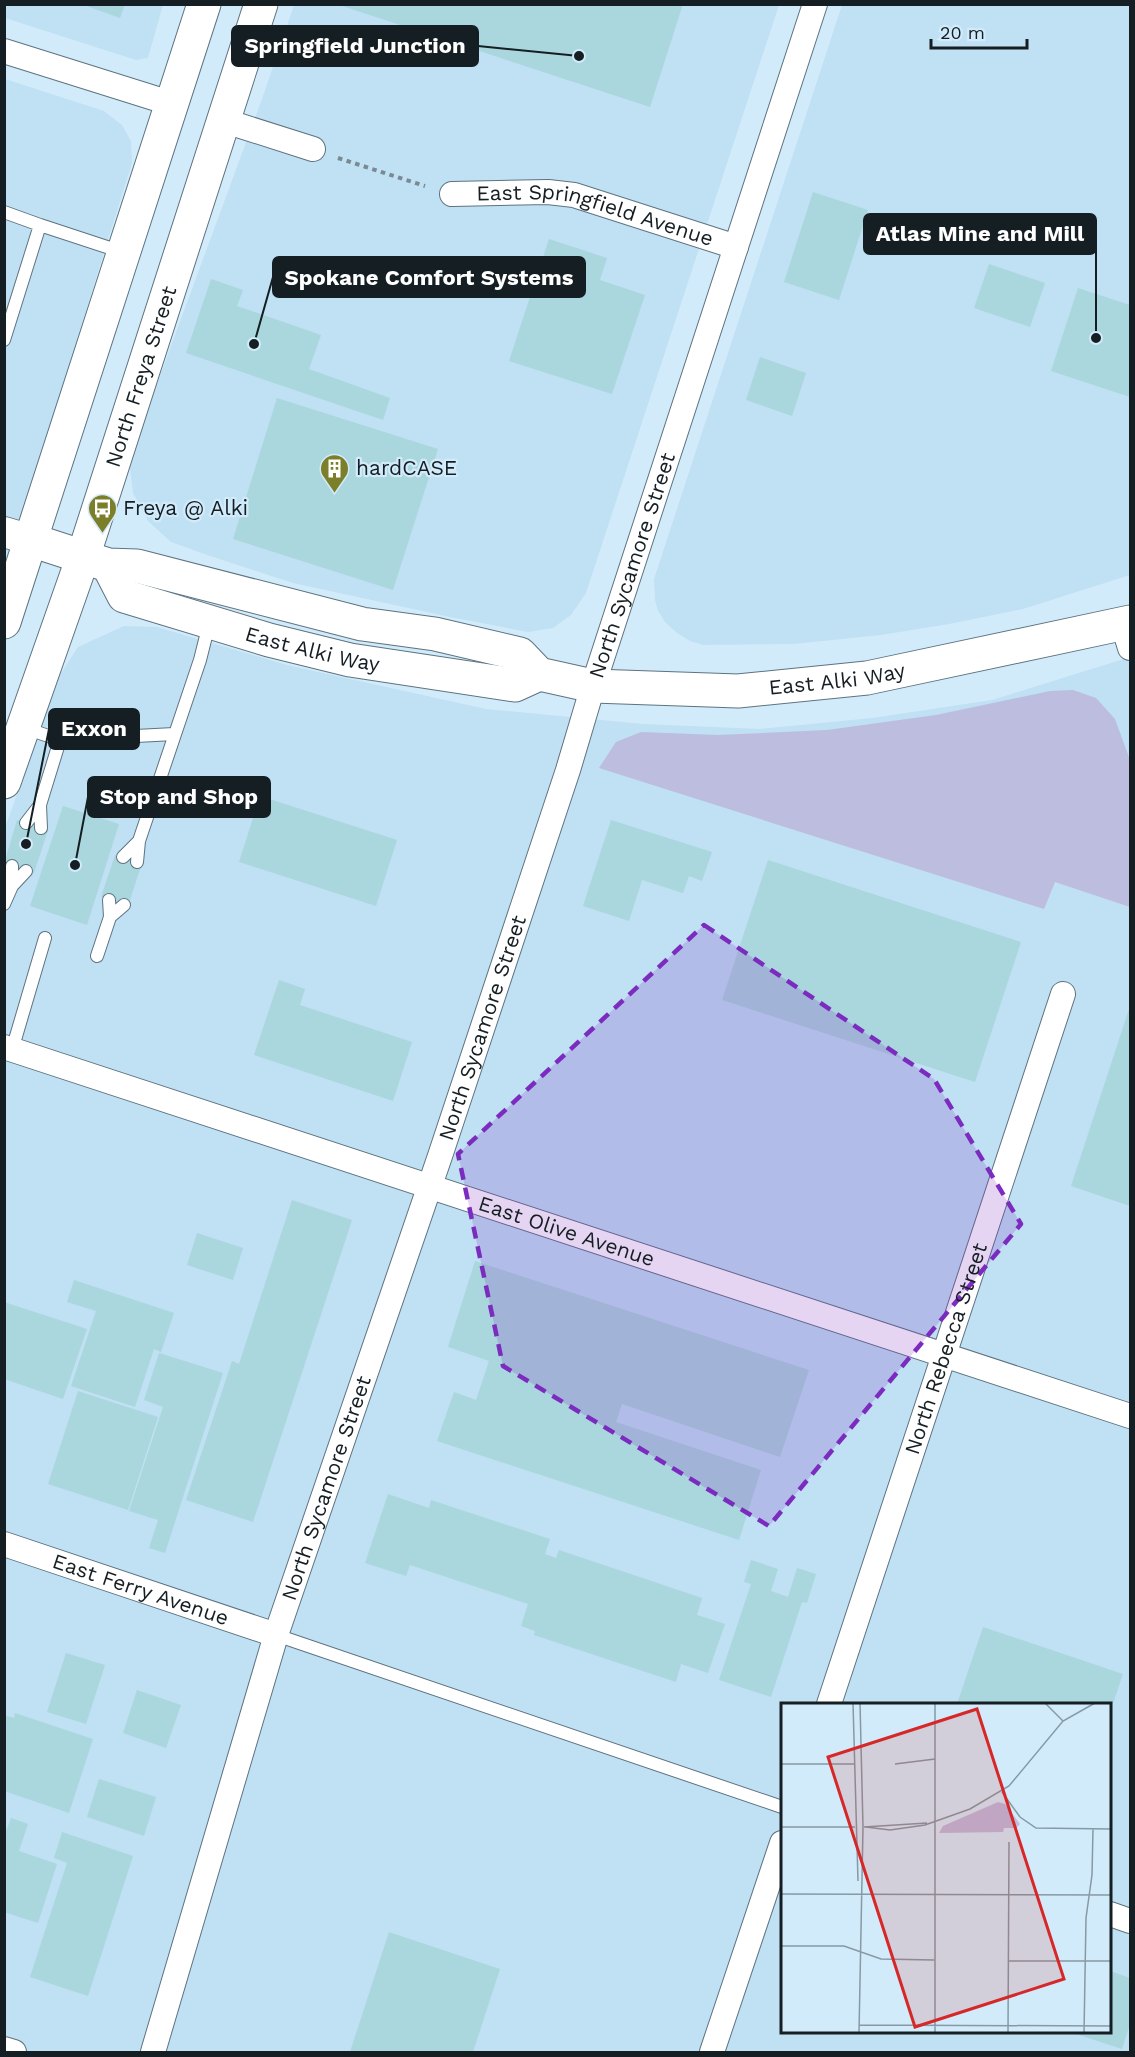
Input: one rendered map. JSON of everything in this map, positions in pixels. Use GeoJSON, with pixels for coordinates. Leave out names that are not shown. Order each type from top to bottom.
{"type":"FeatureCollection","features":[{"type":"Feature","properties":{"kind":"main road"},"geometry":{"type":"LineString","coordinates":[[4,622],[18,536],[125,252],[204,4]]}},
{"type":"Feature","properties":{"kind":"main road","name":"North Freya Street"},"geometry":{"type":"LineString","coordinates":[[4,782],[23,728],[95,561],[261,4]]}},
{"type":"Feature","properties":{"kind":"main road","name":"East Alki Way"},"geometry":{"type":"LineString","coordinates":[[18,536],[95,561],[137,567],[362,624],[435,634],[520,654],[539,674],[593,687],[738,691],[867,678],[1128,632]]}},
{"type":"Feature","properties":{"kind":"main road","name":"East Alki Way"},"geometry":{"type":"LineString","coordinates":[[95,561],[124,596],[269,640],[350,660],[515,685],[539,674]]}},
{"type":"Feature","properties":{"kind":"street","name":"North Sycamore Street"},"geometry":{"type":"LineString","coordinates":[[153,2052],[276,1635],[568,770],[814,4]]}},
{"type":"Feature","properties":{"kind":"street"},"geometry":{"type":"LineString","coordinates":[[4,51],[173,104]]}},
{"type":"Feature","properties":{"kind":"street"},"geometry":{"type":"LineString","coordinates":[[225,121],[313,149]]}},
{"type":"Feature","properties":{"kind":"street","name":"East Springfield Avenue"},"geometry":{"type":"LineString","coordinates":[[452,194],[548,192],[574,195],[736,247]]}},
{"type":"Feature","properties":{"kind":"street","name":"North Rebecca Street"},"geometry":{"type":"LineString","coordinates":[[829,1703],[1063,994]]}},
{"type":"Feature","properties":{"kind":"street","name":"East Olive Avenue"},"geometry":{"type":"LineString","coordinates":[[8,1049],[1131,1416]]}},
{"type":"Feature","properties":{"kind":"street","name":"East Ferry Avenue"},"geometry":{"type":"LineString","coordinates":[[4,1544],[276,1635]]}},
{"type":"Feature","properties":{"kind":"street"},"geometry":{"type":"LineString","coordinates":[[712,2052],[781,1850]]}},
{"type":"Feature","properties":{"kind":"street"},"geometry":{"type":"LineString","coordinates":[[1111,1914],[1131,1921]]}},
{"type":"Feature","properties":{"kind":"street"},"geometry":{"type":"LineString","coordinates":[[4,2049],[14,2052]]}},
{"type":"Feature","properties":{"kind":"lane"},"geometry":{"type":"LineString","coordinates":[[4,212],[125,252]]}},
{"type":"Feature","properties":{"kind":"lane"},"geometry":{"type":"LineString","coordinates":[[4,340],[40,225]]}},
{"type":"Feature","properties":{"kind":"lane"},"geometry":{"type":"LineString","coordinates":[[137,862],[139,840],[200,660],[210,622]]}},
{"type":"Feature","properties":{"kind":"lane"},"geometry":{"type":"LineString","coordinates":[[23,728],[60,740],[174,734]]}},
{"type":"Feature","properties":{"kind":"lane"},"geometry":{"type":"LineString","coordinates":[[41,828],[40,805],[60,740]]}},
{"type":"Feature","properties":{"kind":"lane"},"geometry":{"type":"LineString","coordinates":[[26,823],[40,805]]}},
{"type":"Feature","properties":{"kind":"lane"},"geometry":{"type":"LineString","coordinates":[[123,857],[139,840]]}},
{"type":"Feature","properties":{"kind":"lane"},"geometry":{"type":"LineString","coordinates":[[12,866],[12,886]]}},
{"type":"Feature","properties":{"kind":"lane"},"geometry":{"type":"LineString","coordinates":[[4,904],[12,886],[26,871]]}},
{"type":"Feature","properties":{"kind":"lane"},"geometry":{"type":"LineString","coordinates":[[97,956],[110,917],[109,900]]}},
{"type":"Feature","properties":{"kind":"lane"},"geometry":{"type":"LineString","coordinates":[[110,917],[124,904]]}},
{"type":"Feature","properties":{"kind":"lane"},"geometry":{"type":"LineString","coordinates":[[8,1049],[45,938]]}},
{"type":"Feature","properties":{"kind":"lane"},"geometry":{"type":"LineString","coordinates":[[276,1635],[781,1806]]}},
{"type":"Feature","properties":{"kind":"path"},"geometry":{"type":"LineString","coordinates":[[313,149],[452,194]]}},
{"type":"Feature","properties":{"kind":"highlighted area"},"geometry":{"type":"Polygon","coordinates":[[[704,925],[934,1079],[1021,1224],[769,1526],[503,1366],[458,1154],[704,925]]]}},
{"type":"Feature","properties":{"kind":"shaded area"},"geometry":{"type":"Polygon","coordinates":[[[5,5],[163,5],[148,58],[136,60],[5,18],[5,5]]]}},
{"type":"Feature","properties":{"kind":"shaded area"},"geometry":{"type":"Polygon","coordinates":[[[294,5],[779,5],[586,593],[571,615],[553,628],[528,632],[293,583],[171,542],[148,521],[133,493],[129,460],[262,99],[294,5]]]}},
{"type":"Feature","properties":{"kind":"shaded area"},"geometry":{"type":"Polygon","coordinates":[[[842,5],[1130,5],[1130,575],[1023,609],[949,624],[881,635],[794,644],[704,645],[690,641],[665,622],[658,611],[655,600],[654,579],[842,5]]]}},
{"type":"Feature","properties":{"kind":"shaded area"},"geometry":{"type":"Polygon","coordinates":[[[5,79],[104,111],[122,125],[131,141],[132,163],[5,570],[5,79]]]}},
{"type":"Feature","properties":{"kind":"shaded area"},"geometry":{"type":"Polygon","coordinates":[[[124,626],[157,627],[287,665],[486,709],[643,724],[760,729],[872,718],[992,700],[1130,657],[1130,2052],[5,2052],[4,831],[58,678],[78,647],[124,626]]]}},
{"type":"Feature","properties":{"kind":"shaded area"},"geometry":{"type":"Polygon","coordinates":[[[1073,690],[1096,698],[1115,719],[1130,760],[1130,907],[1055,882],[1044,909],[599,768],[616,742],[641,732],[718,735],[827,730],[936,715],[1050,691],[1073,690]]]}},
{"type":"Feature","properties":{"kind":"building"},"geometry":{"type":"Polygon","coordinates":[[[81,4],[125,4],[120,18],[81,4]]]}},
{"type":"Feature","properties":{"kind":"building"},"geometry":{"type":"Polygon","coordinates":[[[336,4],[683,4],[650,107],[336,4]]]}},
{"type":"Feature","properties":{"kind":"building"},"geometry":{"type":"Polygon","coordinates":[[[813,192],[868,210],[839,300],[784,282],[813,192]]]}},
{"type":"Feature","properties":{"kind":"building"},"geometry":{"type":"Polygon","coordinates":[[[549,239],[607,258],[600,280],[645,295],[612,394],[509,361],[549,239]]]}},
{"type":"Feature","properties":{"kind":"building"},"geometry":{"type":"Polygon","coordinates":[[[989,264],[1045,283],[1030,327],[974,308],[989,264]]]}},
{"type":"Feature","properties":{"kind":"building"},"geometry":{"type":"Polygon","coordinates":[[[211,279],[243,290],[237,306],[321,335],[309,369],[390,398],[383,420],[186,353],[211,279]]]}},
{"type":"Feature","properties":{"kind":"building"},"geometry":{"type":"Polygon","coordinates":[[[1078,288],[1130,305],[1130,397],[1051,371],[1078,288]]]}},
{"type":"Feature","properties":{"kind":"building"},"geometry":{"type":"Polygon","coordinates":[[[760,357],[806,373],[792,416],[746,400],[760,357]]]}},
{"type":"Feature","properties":{"kind":"building","name":"hardCASE"},"geometry":{"type":"Polygon","coordinates":[[[277,398],[438,449],[393,590],[233,539],[277,398]]]}},
{"type":"Feature","properties":{"kind":"building"},"geometry":{"type":"Polygon","coordinates":[[[260,796],[397,840],[376,906],[239,862],[260,796]]]}},
{"type":"Feature","properties":{"kind":"building"},"geometry":{"type":"Polygon","coordinates":[[[63,806],[119,824],[87,925],[30,906],[63,806]]]}},
{"type":"Feature","properties":{"kind":"building"},"geometry":{"type":"Polygon","coordinates":[[[17,820],[48,830],[34,873],[4,864],[17,820]]]}},
{"type":"Feature","properties":{"kind":"building"},"geometry":{"type":"Polygon","coordinates":[[[611,820],[712,852],[702,881],[689,876],[683,893],[642,880],[629,921],[583,906],[611,820]]]}},
{"type":"Feature","properties":{"kind":"building"},"geometry":{"type":"Polygon","coordinates":[[[115,855],[142,863],[128,906],[101,897],[115,855]]]}},
{"type":"Feature","properties":{"kind":"building"},"geometry":{"type":"Polygon","coordinates":[[[768,860],[1021,942],[975,1082],[722,1000],[768,860]]]}},
{"type":"Feature","properties":{"kind":"building"},"geometry":{"type":"Polygon","coordinates":[[[279,980],[305,989],[300,1005],[412,1042],[393,1101],[254,1055],[279,980]]]}},
{"type":"Feature","properties":{"kind":"building"},"geometry":{"type":"Polygon","coordinates":[[[1130,1006],[1130,1206],[1071,1186],[1130,1006]]]}},
{"type":"Feature","properties":{"kind":"building"},"geometry":{"type":"Polygon","coordinates":[[[292,1200],[352,1220],[253,1522],[186,1500],[232,1361],[239,1364],[292,1200]]]}},
{"type":"Feature","properties":{"kind":"building"},"geometry":{"type":"Polygon","coordinates":[[[197,1233],[243,1248],[233,1280],[187,1265],[197,1233]]]}},
{"type":"Feature","properties":{"kind":"building"},"geometry":{"type":"Polygon","coordinates":[[[475,1261],[809,1370],[780,1457],[622,1404],[616,1422],[761,1470],[739,1540],[437,1441],[454,1392],[476,1400],[489,1361],[448,1347],[475,1261]]]}},
{"type":"Feature","properties":{"kind":"building"},"geometry":{"type":"Polygon","coordinates":[[[74,1280],[174,1313],[161,1352],[154,1349],[135,1407],[71,1386],[96,1311],[67,1302],[74,1280]]]}},
{"type":"Feature","properties":{"kind":"building"},"geometry":{"type":"Polygon","coordinates":[[[4,1302],[87,1329],[63,1399],[4,1379],[4,1302]]]}},
{"type":"Feature","properties":{"kind":"building"},"geometry":{"type":"Polygon","coordinates":[[[159,1353],[223,1373],[165,1553],[149,1548],[158,1520],[129,1511],[163,1407],[144,1400],[159,1353]]]}},
{"type":"Feature","properties":{"kind":"building"},"geometry":{"type":"Polygon","coordinates":[[[78,1391],[158,1417],[128,1510],[48,1484],[78,1391]]]}},
{"type":"Feature","properties":{"kind":"building"},"geometry":{"type":"Polygon","coordinates":[[[388,1494],[429,1508],[431,1500],[550,1539],[545,1554],[556,1558],[559,1550],[702,1598],[697,1615],[725,1624],[708,1673],[681,1664],[676,1682],[534,1635],[535,1631],[521,1626],[528,1604],[410,1565],[406,1576],[365,1563],[388,1494]]]}},
{"type":"Feature","properties":{"kind":"building"},"geometry":{"type":"Polygon","coordinates":[[[751,1560],[778,1569],[771,1591],[788,1597],[797,1568],[816,1574],[807,1603],[802,1602],[771,1697],[719,1680],[751,1584],[744,1582],[751,1560]]]}},
{"type":"Feature","properties":{"kind":"building"},"geometry":{"type":"Polygon","coordinates":[[[983,1627],[1123,1674],[1111,1709],[1111,1703],[957,1703],[983,1627]]]}},
{"type":"Feature","properties":{"kind":"building"},"geometry":{"type":"Polygon","coordinates":[[[66,1653],[105,1665],[86,1724],[47,1712],[66,1653]]]}},
{"type":"Feature","properties":{"kind":"building"},"geometry":{"type":"Polygon","coordinates":[[[137,1690],[181,1705],[166,1748],[123,1733],[137,1690]]]}},
{"type":"Feature","properties":{"kind":"building"},"geometry":{"type":"Polygon","coordinates":[[[15,1713],[93,1739],[69,1813],[4,1791],[4,1715],[14,1718],[15,1713]]]}},
{"type":"Feature","properties":{"kind":"building"},"geometry":{"type":"Polygon","coordinates":[[[99,1779],[156,1797],[144,1836],[87,1817],[99,1779]]]}},
{"type":"Feature","properties":{"kind":"building"},"geometry":{"type":"Polygon","coordinates":[[[11,1818],[28,1824],[19,1851],[57,1864],[38,1923],[4,1912],[4,1837],[11,1818]]]}},
{"type":"Feature","properties":{"kind":"building"},"geometry":{"type":"Polygon","coordinates":[[[62,1832],[133,1856],[88,1996],[30,1977],[67,1863],[54,1858],[62,1832]]]}},
{"type":"Feature","properties":{"kind":"building"},"geometry":{"type":"Polygon","coordinates":[[[389,1932],[500,1969],[473,2052],[350,2052],[389,1932]]]}},
{"type":"Feature","properties":{"kind":"building"},"geometry":{"type":"Polygon","coordinates":[[[1111,1971],[1130,1978],[1130,2024],[1122,2049],[1073,2033],[1111,2033],[1111,1971]]]}},
{"type":"Feature","properties":{"kind":"place","name":"Springfield Junction"},"geometry":{"type":"Point","coordinates":[579,56]}},
{"type":"Feature","properties":{"kind":"place","name":"Atlas Mine and Mill"},"geometry":{"type":"Point","coordinates":[1096,338]}},
{"type":"Feature","properties":{"kind":"place","name":"Spokane Comfort Systems"},"geometry":{"type":"Point","coordinates":[254,344]}},
{"type":"Feature","properties":{"kind":"place","name":"hardCASE"},"geometry":{"type":"Point","coordinates":[335,494]}},
{"type":"Feature","properties":{"kind":"place","name":"Freya @ Alki"},"geometry":{"type":"Point","coordinates":[102,534]}},
{"type":"Feature","properties":{"kind":"place","name":"Exxon"},"geometry":{"type":"Point","coordinates":[26,844]}},
{"type":"Feature","properties":{"kind":"place","name":"Stop and Shop"},"geometry":{"type":"Point","coordinates":[75,865]}}]}
